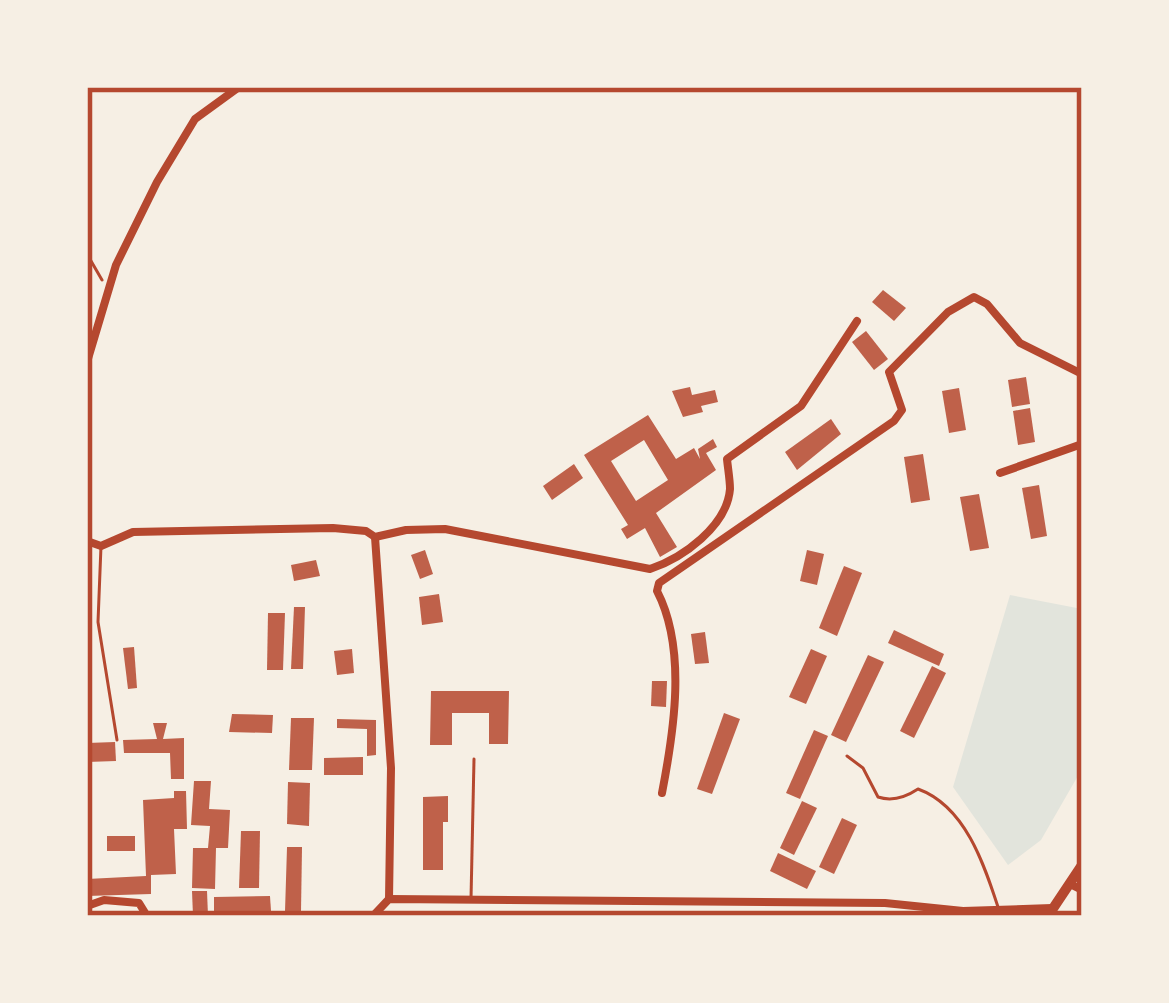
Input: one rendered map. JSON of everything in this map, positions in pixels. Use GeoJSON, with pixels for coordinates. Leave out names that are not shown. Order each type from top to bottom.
{"type":"FeatureCollection","features":[{"type":"Feature","properties":{"kind":"main road"},"geometry":{"type":"LineString","coordinates":[[1051,912],[1076,887],[1082,865]]}},
{"type":"Feature","properties":{"kind":"street"},"geometry":{"type":"LineString","coordinates":[[87,362],[122,252],[188,127],[239,87]]}},
{"type":"Feature","properties":{"kind":"street"},"geometry":{"type":"LineString","coordinates":[[662,794],[674,685],[671,621],[657,590],[659,583],[894,422],[902,410],[889,372],[935,323],[974,297],[987,304],[1020,343],[1082,374]]}},
{"type":"Feature","properties":{"kind":"street"},"geometry":{"type":"LineString","coordinates":[[87,541],[101,546],[133,532],[180,530],[351,528],[376,537],[445,529],[640,570],[662,566],[707,534],[730,494],[728,459],[801,406],[857,321]]}},
{"type":"Feature","properties":{"kind":"street"},"geometry":{"type":"LineString","coordinates":[[1000,473],[1082,443]]}},
{"type":"Feature","properties":{"kind":"street"},"geometry":{"type":"LineString","coordinates":[[373,916],[389,899],[391,768],[376,537]]}},
{"type":"Feature","properties":{"kind":"street"},"geometry":{"type":"LineString","coordinates":[[87,906],[125,899],[139,903],[147,916]]}},
{"type":"Feature","properties":{"kind":"street"},"geometry":{"type":"LineString","coordinates":[[389,899],[885,902],[963,911],[1051,912]]}},
{"type":"Feature","properties":{"kind":"lane"},"geometry":{"type":"LineString","coordinates":[[101,546],[98,622],[117,740]]}},
{"type":"Feature","properties":{"kind":"lane"},"geometry":{"type":"LineString","coordinates":[[847,756],[863,768],[878,797],[887,800],[918,789],[947,806],[983,861],[999,908]]}},
{"type":"Feature","properties":{"kind":"lane"},"geometry":{"type":"LineString","coordinates":[[471,901],[474,759]]}},
{"type":"Feature","properties":{"kind":"path"},"geometry":{"type":"LineString","coordinates":[[87,254],[108,299]]}},
{"type":"Feature","properties":{"kind":"shaded area"},"geometry":{"type":"Polygon","coordinates":[[[1010,595],[1082,609],[1079,774],[1041,840],[1008,865],[953,787],[1010,595]]]}},
{"type":"Feature","properties":{"kind":"building"},"geometry":{"type":"Polygon","coordinates":[[[883,290],[906,308],[894,321],[872,302],[883,290]]]}},
{"type":"Feature","properties":{"kind":"building"},"geometry":{"type":"Polygon","coordinates":[[[866,331],[888,359],[874,370],[852,342],[866,331]]]}},
{"type":"Feature","properties":{"kind":"building"},"geometry":{"type":"Polygon","coordinates":[[[1026,377],[1030,404],[1012,407],[1008,380],[1026,377]]]}},
{"type":"Feature","properties":{"kind":"building"},"geometry":{"type":"Polygon","coordinates":[[[690,387],[692,395],[715,390],[718,402],[683,417],[672,391],[690,387]]]}},
{"type":"Feature","properties":{"kind":"building"},"geometry":{"type":"Polygon","coordinates":[[[959,388],[966,430],[949,433],[942,391],[959,388]]]}},
{"type":"Feature","properties":{"kind":"building"},"geometry":{"type":"Polygon","coordinates":[[[1030,408],[1035,442],[1018,445],[1013,411],[1030,408]]]}},
{"type":"Feature","properties":{"kind":"building"},"geometry":{"type":"Polygon","coordinates":[[[648,415],[676,459],[694,448],[700,459],[698,449],[713,439],[717,447],[706,453],[716,470],[656,513],[677,547],[660,557],[645,528],[627,539],[621,529],[628,525],[584,455],[648,415]],[[644,440],[611,461],[636,501],[668,480],[644,440]]]}},
{"type":"Feature","properties":{"kind":"building"},"geometry":{"type":"Polygon","coordinates":[[[831,419],[841,434],[797,470],[785,452],[831,419]]]}},
{"type":"Feature","properties":{"kind":"building"},"geometry":{"type":"Polygon","coordinates":[[[923,454],[930,500],[911,503],[904,457],[923,454]]]}},
{"type":"Feature","properties":{"kind":"building"},"geometry":{"type":"Polygon","coordinates":[[[574,464],[583,478],[552,500],[543,486],[574,464]]]}},
{"type":"Feature","properties":{"kind":"building"},"geometry":{"type":"Polygon","coordinates":[[[1039,485],[1047,536],[1031,539],[1022,488],[1039,485]]]}},
{"type":"Feature","properties":{"kind":"building"},"geometry":{"type":"Polygon","coordinates":[[[979,494],[989,548],[970,551],[960,497],[979,494]]]}},
{"type":"Feature","properties":{"kind":"building"},"geometry":{"type":"Polygon","coordinates":[[[425,550],[433,574],[420,579],[411,555],[425,550]]]}},
{"type":"Feature","properties":{"kind":"building"},"geometry":{"type":"Polygon","coordinates":[[[807,550],[824,554],[817,585],[800,581],[807,550]]]}},
{"type":"Feature","properties":{"kind":"building"},"geometry":{"type":"Polygon","coordinates":[[[316,560],[320,576],[294,581],[291,565],[316,560]]]}},
{"type":"Feature","properties":{"kind":"building"},"geometry":{"type":"Polygon","coordinates":[[[844,566],[862,573],[837,636],[819,628],[844,566]]]}},
{"type":"Feature","properties":{"kind":"building"},"geometry":{"type":"Polygon","coordinates":[[[439,594],[443,622],[422,625],[419,597],[439,594]]]}},
{"type":"Feature","properties":{"kind":"building"},"geometry":{"type":"Polygon","coordinates":[[[294,607],[305,607],[303,669],[291,669],[294,607]]]}},
{"type":"Feature","properties":{"kind":"building"},"geometry":{"type":"Polygon","coordinates":[[[268,613],[285,613],[283,670],[267,670],[268,613]]]}},
{"type":"Feature","properties":{"kind":"building"},"geometry":{"type":"Polygon","coordinates":[[[894,630],[944,654],[939,666],[888,643],[894,630]]]}},
{"type":"Feature","properties":{"kind":"building"},"geometry":{"type":"Polygon","coordinates":[[[705,632],[709,663],[695,664],[691,634],[705,632]]]}},
{"type":"Feature","properties":{"kind":"building"},"geometry":{"type":"Polygon","coordinates":[[[134,647],[137,688],[128,689],[123,648],[134,647]]]}},
{"type":"Feature","properties":{"kind":"building"},"geometry":{"type":"Polygon","coordinates":[[[352,649],[354,673],[337,675],[334,651],[352,649]]]}},
{"type":"Feature","properties":{"kind":"building"},"geometry":{"type":"Polygon","coordinates":[[[811,649],[827,656],[806,704],[789,697],[811,649]]]}},
{"type":"Feature","properties":{"kind":"building"},"geometry":{"type":"Polygon","coordinates":[[[868,655],[884,662],[846,742],[831,735],[868,655]]]}},
{"type":"Feature","properties":{"kind":"building"},"geometry":{"type":"Polygon","coordinates":[[[932,666],[946,673],[914,738],[900,731],[932,666]]]}},
{"type":"Feature","properties":{"kind":"building"},"geometry":{"type":"Polygon","coordinates":[[[652,681],[667,681],[666,707],[651,706],[652,681]]]}},
{"type":"Feature","properties":{"kind":"building"},"geometry":{"type":"Polygon","coordinates":[[[431,691],[509,691],[508,744],[489,744],[489,713],[452,713],[452,745],[430,745],[431,691]]]}},
{"type":"Feature","properties":{"kind":"building"},"geometry":{"type":"Polygon","coordinates":[[[724,713],[740,719],[712,794],[697,789],[724,713]]]}},
{"type":"Feature","properties":{"kind":"building"},"geometry":{"type":"Polygon","coordinates":[[[232,714],[273,715],[272,733],[229,732],[232,714]]]}},
{"type":"Feature","properties":{"kind":"building"},"geometry":{"type":"Polygon","coordinates":[[[291,718],[314,718],[312,770],[289,770],[291,718]]]}},
{"type":"Feature","properties":{"kind":"building"},"geometry":{"type":"Polygon","coordinates":[[[337,719],[376,720],[376,755],[367,756],[367,729],[337,728],[337,719]]]}},
{"type":"Feature","properties":{"kind":"building"},"geometry":{"type":"Polygon","coordinates":[[[153,723],[167,723],[163,739],[184,738],[184,779],[171,779],[170,753],[124,753],[123,740],[157,739],[153,723]]]}},
{"type":"Feature","properties":{"kind":"building"},"geometry":{"type":"Polygon","coordinates":[[[814,730],[828,736],[800,799],[786,793],[814,730]]]}},
{"type":"Feature","properties":{"kind":"building"},"geometry":{"type":"Polygon","coordinates":[[[115,742],[116,761],[87,762],[87,743],[115,742]]]}},
{"type":"Feature","properties":{"kind":"building"},"geometry":{"type":"Polygon","coordinates":[[[363,757],[363,775],[324,775],[324,758],[363,757]]]}},
{"type":"Feature","properties":{"kind":"building"},"geometry":{"type":"Polygon","coordinates":[[[194,781],[211,781],[209,809],[230,810],[228,848],[216,848],[215,889],[192,888],[193,848],[208,848],[210,826],[191,825],[194,781]]]}},
{"type":"Feature","properties":{"kind":"building"},"geometry":{"type":"Polygon","coordinates":[[[288,782],[310,783],[309,826],[287,824],[288,782]]]}},
{"type":"Feature","properties":{"kind":"building"},"geometry":{"type":"Polygon","coordinates":[[[174,791],[186,791],[187,829],[174,829],[176,874],[151,875],[151,894],[87,896],[87,879],[146,876],[143,800],[174,798],[174,791]]]}},
{"type":"Feature","properties":{"kind":"building"},"geometry":{"type":"Polygon","coordinates":[[[448,796],[443,870],[423,870],[423,797],[448,796]]]}},
{"type":"Feature","properties":{"kind":"building"},"geometry":{"type":"Polygon","coordinates":[[[802,801],[817,808],[794,855],[780,848],[802,801]]]}},
{"type":"Feature","properties":{"kind":"building"},"geometry":{"type":"Polygon","coordinates":[[[842,818],[857,825],[834,874],[819,867],[842,818]]]}},
{"type":"Feature","properties":{"kind":"building"},"geometry":{"type":"Polygon","coordinates":[[[241,831],[260,831],[259,888],[239,888],[241,831]]]}},
{"type":"Feature","properties":{"kind":"building"},"geometry":{"type":"Polygon","coordinates":[[[107,836],[135,836],[135,851],[107,851],[107,836]]]}},
{"type":"Feature","properties":{"kind":"building"},"geometry":{"type":"Polygon","coordinates":[[[287,847],[302,847],[301,912],[285,911],[287,847]]]}},
{"type":"Feature","properties":{"kind":"building"},"geometry":{"type":"Polygon","coordinates":[[[778,853],[816,871],[807,889],[770,871],[778,853]]]}},
{"type":"Feature","properties":{"kind":"building"},"geometry":{"type":"Polygon","coordinates":[[[192,891],[207,891],[208,916],[193,916],[192,891]]]}},
{"type":"Feature","properties":{"kind":"building"},"geometry":{"type":"Polygon","coordinates":[[[270,896],[271,911],[214,913],[214,897],[270,896]]]}}]}
